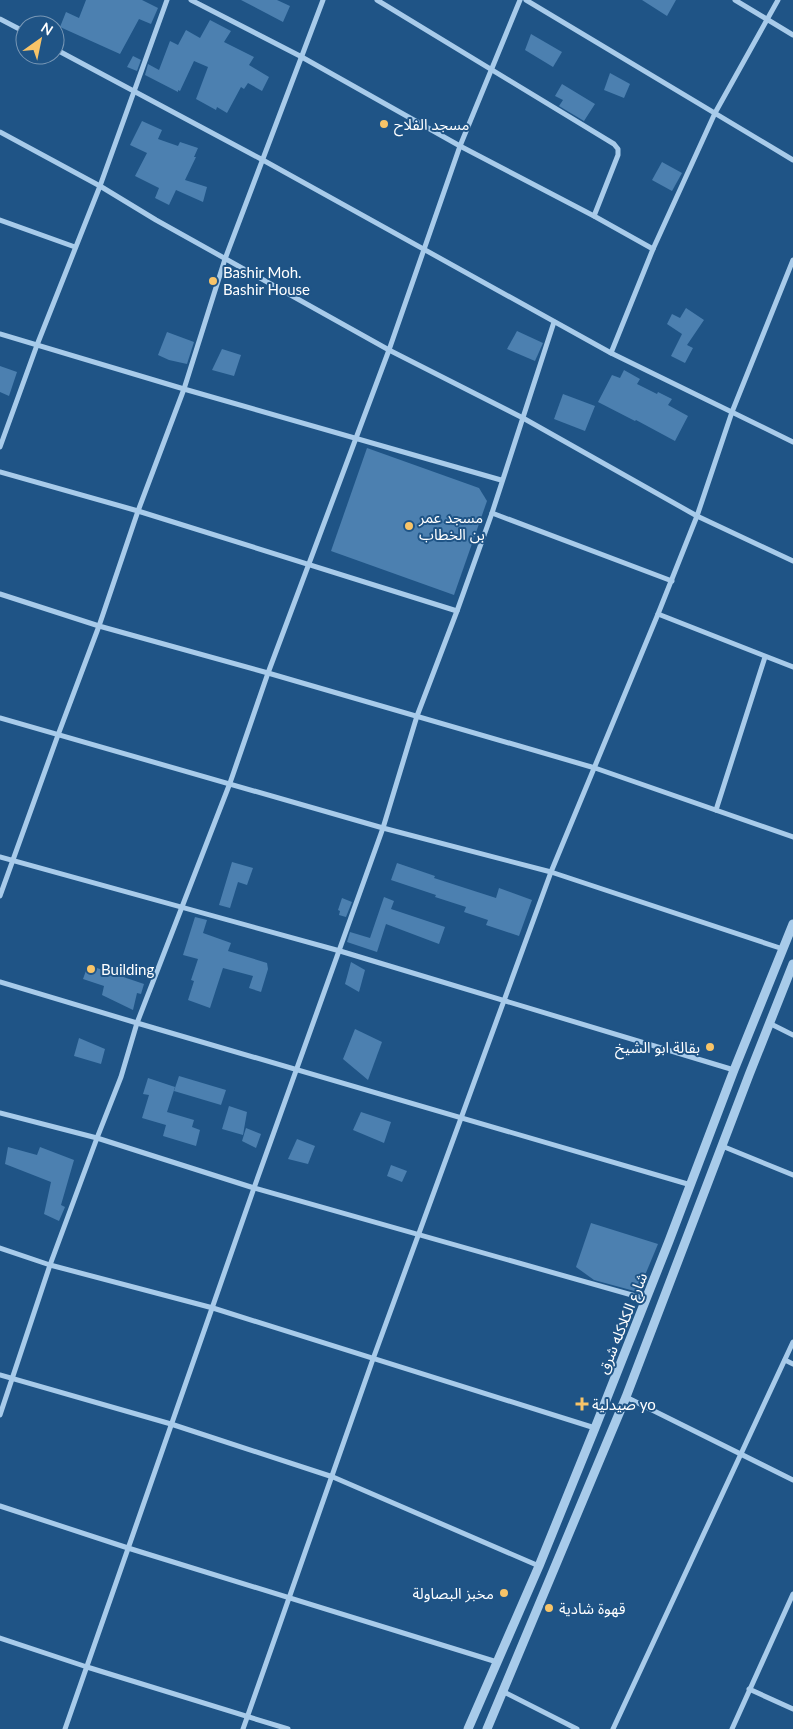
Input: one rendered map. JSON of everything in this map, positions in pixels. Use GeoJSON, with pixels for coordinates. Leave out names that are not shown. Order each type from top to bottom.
{"type":"FeatureCollection","features":[{"type":"Feature","properties":{"kind":"street"},"geometry":{"type":"LineString","coordinates":[[0,446],[36,346],[100,186],[167,0]]}},
{"type":"Feature","properties":{"kind":"street"},"geometry":{"type":"LineString","coordinates":[[191,0],[300,56],[460,146],[594,216],[653,250]]}},
{"type":"Feature","properties":{"kind":"street"},"geometry":{"type":"LineString","coordinates":[[0,896],[99,626],[138,511],[184,389],[225,259],[300,56],[323,0]]}},
{"type":"Feature","properties":{"kind":"street"},"geometry":{"type":"LineString","coordinates":[[377,0],[614,144],[618,149],[618,155],[594,216]]}},
{"type":"Feature","properties":{"kind":"street"},"geometry":{"type":"LineString","coordinates":[[0,1415],[50,1265],[96,1138],[121,1077],[137,1024],[230,783],[268,673],[389,350],[460,146],[520,0]]}},
{"type":"Feature","properties":{"kind":"street"},"geometry":{"type":"LineString","coordinates":[[526,0],[793,160]]}},
{"type":"Feature","properties":{"kind":"street"},"geometry":{"type":"LineString","coordinates":[[735,0],[793,35]]}},
{"type":"Feature","properties":{"kind":"street"},"geometry":{"type":"LineString","coordinates":[[611,353],[653,250],[715,113],[778,0]]}},
{"type":"Feature","properties":{"kind":"street"},"geometry":{"type":"LineString","coordinates":[[0,19],[15,27]]}},
{"type":"Feature","properties":{"kind":"street"},"geometry":{"type":"LineString","coordinates":[[65,54],[262,159],[424,251],[611,353],[793,442]]}},
{"type":"Feature","properties":{"kind":"street"},"geometry":{"type":"LineString","coordinates":[[0,132],[100,186],[225,259],[389,350],[523,418],[697,516],[793,562]]}},
{"type":"Feature","properties":{"kind":"street"},"geometry":{"type":"LineString","coordinates":[[0,220],[75,247]]}},
{"type":"Feature","properties":{"kind":"street"},"geometry":{"type":"LineString","coordinates":[[243,1729],[373,1359],[551,872],[672,580],[697,516],[732,412],[793,260]]}},
{"type":"Feature","properties":{"kind":"street"},"geometry":{"type":"LineString","coordinates":[[65,1729],[254,1188],[383,828],[417,716],[492,513],[501,480],[554,322]]}},
{"type":"Feature","properties":{"kind":"street"},"geometry":{"type":"LineString","coordinates":[[0,334],[501,480]]}},
{"type":"Feature","properties":{"kind":"street"},"geometry":{"type":"LineString","coordinates":[[0,472],[138,511],[457,611]]}},
{"type":"Feature","properties":{"kind":"street"},"geometry":{"type":"LineString","coordinates":[[492,513],[672,580]]}},
{"type":"Feature","properties":{"kind":"street"},"geometry":{"type":"LineString","coordinates":[[0,594],[99,626],[595,768],[793,837]]}},
{"type":"Feature","properties":{"kind":"street"},"geometry":{"type":"LineString","coordinates":[[658,614],[793,668]]}},
{"type":"Feature","properties":{"kind":"street"},"geometry":{"type":"LineString","coordinates":[[716,810],[765,657]]}},
{"type":"Feature","properties":{"kind":"street"},"geometry":{"type":"LineString","coordinates":[[0,718],[383,828],[551,872],[783,949]]}},
{"type":"Feature","properties":{"kind":"street"},"geometry":{"type":"LineString","coordinates":[[0,857],[340,951],[734,1070]]}},
{"type":"Feature","properties":{"kind":"street","name":"شارع الكلاكله شرق"},"geometry":{"type":"LineString","coordinates":[[468,1729],[539,1566],[595,1428],[691,1185],[734,1070],[793,924]]}},
{"type":"Feature","properties":{"kind":"street","name":"شارع الكلاكله شرق"},"geometry":{"type":"LineString","coordinates":[[487,1729],[626,1397],[793,964]]}},
{"type":"Feature","properties":{"kind":"street"},"geometry":{"type":"LineString","coordinates":[[0,982],[137,1024],[463,1117],[691,1185]]}},
{"type":"Feature","properties":{"kind":"street"},"geometry":{"type":"LineString","coordinates":[[770,1023],[793,1035]]}},
{"type":"Feature","properties":{"kind":"street"},"geometry":{"type":"LineString","coordinates":[[0,1113],[96,1138],[254,1188],[646,1299]]}},
{"type":"Feature","properties":{"kind":"street"},"geometry":{"type":"LineString","coordinates":[[722,1146],[793,1175]]}},
{"type":"Feature","properties":{"kind":"street"},"geometry":{"type":"LineString","coordinates":[[0,1248],[50,1265],[213,1308],[595,1428]]}},
{"type":"Feature","properties":{"kind":"street"},"geometry":{"type":"LineString","coordinates":[[613,1729],[793,1342]]}},
{"type":"Feature","properties":{"kind":"street"},"geometry":{"type":"LineString","coordinates":[[785,1360],[793,1364]]}},
{"type":"Feature","properties":{"kind":"street"},"geometry":{"type":"LineString","coordinates":[[0,1375],[171,1424],[333,1477],[539,1566]]}},
{"type":"Feature","properties":{"kind":"street"},"geometry":{"type":"LineString","coordinates":[[626,1397],[793,1480]]}},
{"type":"Feature","properties":{"kind":"street"},"geometry":{"type":"LineString","coordinates":[[0,1506],[128,1548],[497,1662]]}},
{"type":"Feature","properties":{"kind":"street"},"geometry":{"type":"LineString","coordinates":[[732,1729],[793,1594]]}},
{"type":"Feature","properties":{"kind":"street"},"geometry":{"type":"LineString","coordinates":[[0,1638],[288,1729]]}},
{"type":"Feature","properties":{"kind":"street"},"geometry":{"type":"LineString","coordinates":[[749,1689],[793,1709]]}},
{"type":"Feature","properties":{"kind":"street"},"geometry":{"type":"LineString","coordinates":[[504,1692],[577,1729]]}},
{"type":"Feature","properties":{"kind":"building"},"geometry":{"type":"Polygon","coordinates":[[[86,0],[142,0],[158,8],[151,24],[139,19],[120,54],[65,29],[66,12],[79,18],[86,0]]]}},
{"type":"Feature","properties":{"kind":"building"},"geometry":{"type":"Polygon","coordinates":[[[241,0],[277,0],[290,6],[283,22],[241,0]]]}},
{"type":"Feature","properties":{"kind":"building"},"geometry":{"type":"Polygon","coordinates":[[[642,0],[676,0],[667,16],[642,0]]]}},
{"type":"Feature","properties":{"kind":"building"},"geometry":{"type":"Polygon","coordinates":[[[210,20],[231,31],[224,42],[254,57],[249,65],[269,77],[262,91],[248,83],[244,89],[241,87],[227,113],[217,107],[216,110],[196,99],[208,67],[194,61],[178,92],[145,75],[148,64],[159,70],[170,41],[178,45],[186,30],[200,38],[210,20]]]}},
{"type":"Feature","properties":{"kind":"building"},"geometry":{"type":"Polygon","coordinates":[[[531,34],[562,52],[553,67],[525,50],[531,34]]]}},
{"type":"Feature","properties":{"kind":"building"},"geometry":{"type":"Polygon","coordinates":[[[133,56],[141,60],[137,71],[127,67],[133,56]]]}},
{"type":"Feature","properties":{"kind":"building"},"geometry":{"type":"Polygon","coordinates":[[[610,73],[630,84],[624,98],[604,90],[610,73]]]}},
{"type":"Feature","properties":{"kind":"building"},"geometry":{"type":"Polygon","coordinates":[[[562,84],[595,104],[584,121],[559,106],[563,100],[555,96],[562,84]]]}},
{"type":"Feature","properties":{"kind":"building"},"geometry":{"type":"Polygon","coordinates":[[[142,121],[162,130],[158,139],[178,146],[180,142],[198,148],[194,157],[196,157],[185,180],[207,187],[203,202],[176,190],[169,205],[155,198],[159,188],[135,176],[147,153],[130,145],[142,121]]]}},
{"type":"Feature","properties":{"kind":"building"},"geometry":{"type":"Polygon","coordinates":[[[662,162],[682,173],[672,191],[652,180],[662,162]]]}},
{"type":"Feature","properties":{"kind":"building"},"geometry":{"type":"Polygon","coordinates":[[[686,308],[704,320],[687,345],[693,348],[685,363],[671,356],[682,334],[667,324],[672,314],[680,318],[686,308]]]}},
{"type":"Feature","properties":{"kind":"building"},"geometry":{"type":"Polygon","coordinates":[[[517,331],[543,343],[535,361],[507,349],[517,331]]]}},
{"type":"Feature","properties":{"kind":"building"},"geometry":{"type":"Polygon","coordinates":[[[167,332],[194,342],[187,364],[169,360],[158,355],[167,332]]]}},
{"type":"Feature","properties":{"kind":"building"},"geometry":{"type":"Polygon","coordinates":[[[222,349],[241,355],[234,376],[212,370],[222,349]]]}},
{"type":"Feature","properties":{"kind":"building"},"geometry":{"type":"Polygon","coordinates":[[[0,366],[17,372],[9,396],[0,392],[0,366]]]}},
{"type":"Feature","properties":{"kind":"building"},"geometry":{"type":"Polygon","coordinates":[[[624,370],[640,379],[637,384],[672,399],[668,405],[688,416],[675,441],[598,402],[612,375],[620,378],[624,370]]]}},
{"type":"Feature","properties":{"kind":"building"},"geometry":{"type":"Polygon","coordinates":[[[563,394],[595,406],[585,431],[554,419],[563,394]]]}},
{"type":"Feature","properties":{"kind":"building","name":"مسجد عمر بن الخطاب"},"geometry":{"type":"Polygon","coordinates":[[[367,448],[479,488],[487,501],[454,595],[331,551],[367,448]]]}},
{"type":"Feature","properties":{"kind":"building"},"geometry":{"type":"Polygon","coordinates":[[[232,862],[253,868],[247,885],[238,882],[230,908],[219,905],[232,862]]]}},
{"type":"Feature","properties":{"kind":"building"},"geometry":{"type":"Polygon","coordinates":[[[397,863],[435,876],[434,878],[496,898],[499,888],[532,900],[519,936],[486,925],[488,920],[464,912],[466,907],[391,880],[397,863]]]}},
{"type":"Feature","properties":{"kind":"building"},"geometry":{"type":"Polygon","coordinates":[[[384,897],[394,901],[391,909],[445,927],[439,944],[386,924],[377,952],[347,942],[350,932],[370,938],[384,897]]]}},
{"type":"Feature","properties":{"kind":"building"},"geometry":{"type":"Polygon","coordinates":[[[342,898],[352,902],[346,917],[339,915],[340,911],[338,910],[342,898]]]}},
{"type":"Feature","properties":{"kind":"building"},"geometry":{"type":"Polygon","coordinates":[[[195,917],[207,920],[203,933],[231,943],[228,951],[267,963],[268,969],[261,992],[249,988],[253,976],[223,968],[210,1008],[188,1000],[194,981],[191,980],[198,959],[183,955],[195,917]]]}},
{"type":"Feature","properties":{"kind":"building"},"geometry":{"type":"Polygon","coordinates":[[[351,962],[365,970],[359,992],[345,984],[351,962]]]}},
{"type":"Feature","properties":{"kind":"building"},"geometry":{"type":"Polygon","coordinates":[[[88,965],[144,984],[141,994],[137,993],[133,1010],[102,995],[104,986],[83,979],[88,965]]]}},
{"type":"Feature","properties":{"kind":"building"},"geometry":{"type":"Polygon","coordinates":[[[355,1029],[382,1042],[368,1080],[343,1059],[355,1029]]]}},
{"type":"Feature","properties":{"kind":"building"},"geometry":{"type":"Polygon","coordinates":[[[79,1038],[105,1049],[101,1064],[74,1056],[79,1038]]]}},
{"type":"Feature","properties":{"kind":"building"},"geometry":{"type":"Polygon","coordinates":[[[179,1076],[226,1090],[221,1105],[174,1091],[179,1076]]]}},
{"type":"Feature","properties":{"kind":"building"},"geometry":{"type":"Polygon","coordinates":[[[148,1078],[175,1087],[167,1112],[194,1120],[192,1127],[200,1130],[196,1146],[163,1136],[166,1125],[142,1118],[149,1095],[143,1094],[148,1078]]]}},
{"type":"Feature","properties":{"kind":"building"},"geometry":{"type":"Polygon","coordinates":[[[229,1106],[247,1112],[243,1135],[222,1129],[229,1106]]]}},
{"type":"Feature","properties":{"kind":"building"},"geometry":{"type":"Polygon","coordinates":[[[361,1112],[391,1122],[384,1143],[353,1130],[361,1112]]]}},
{"type":"Feature","properties":{"kind":"building"},"geometry":{"type":"Polygon","coordinates":[[[246,1128],[261,1134],[256,1148],[242,1141],[246,1128]]]}},
{"type":"Feature","properties":{"kind":"building"},"geometry":{"type":"Polygon","coordinates":[[[297,1139],[315,1146],[308,1164],[288,1159],[297,1139]]]}},
{"type":"Feature","properties":{"kind":"building"},"geometry":{"type":"Polygon","coordinates":[[[8,1147],[37,1155],[40,1147],[74,1160],[61,1205],[65,1207],[59,1221],[44,1214],[51,1182],[5,1164],[8,1147]]]}},
{"type":"Feature","properties":{"kind":"building"},"geometry":{"type":"Polygon","coordinates":[[[391,1165],[407,1171],[402,1182],[387,1176],[391,1165]]]}},
{"type":"Feature","properties":{"kind":"building"},"geometry":{"type":"Polygon","coordinates":[[[591,1223],[658,1244],[638,1292],[594,1280],[576,1267],[591,1223]]]}},
{"type":"Feature","properties":{"kind":"place","name":"مسجد الفلاح"},"geometry":{"type":"Point","coordinates":[384,124]}},
{"type":"Feature","properties":{"kind":"place","name":"Bashir Moh. Bashir House"},"geometry":{"type":"Point","coordinates":[213,281]}},
{"type":"Feature","properties":{"kind":"place","name":"مسجد عمر بن الخطاب"},"geometry":{"type":"Point","coordinates":[409,526]}},
{"type":"Feature","properties":{"kind":"place","name":"Building"},"geometry":{"type":"Point","coordinates":[91,969]}},
{"type":"Feature","properties":{"kind":"place","name":"بقالة ابو الشيخ"},"geometry":{"type":"Point","coordinates":[710,1047]}},
{"type":"Feature","properties":{"kind":"place","name":"صيدلية yo"},"geometry":{"type":"Point","coordinates":[582,1404]}},
{"type":"Feature","properties":{"kind":"place","name":"مخبز البصاولة"},"geometry":{"type":"Point","coordinates":[504,1593]}},
{"type":"Feature","properties":{"kind":"place","name":"قهوة شادية"},"geometry":{"type":"Point","coordinates":[549,1608]}}]}
